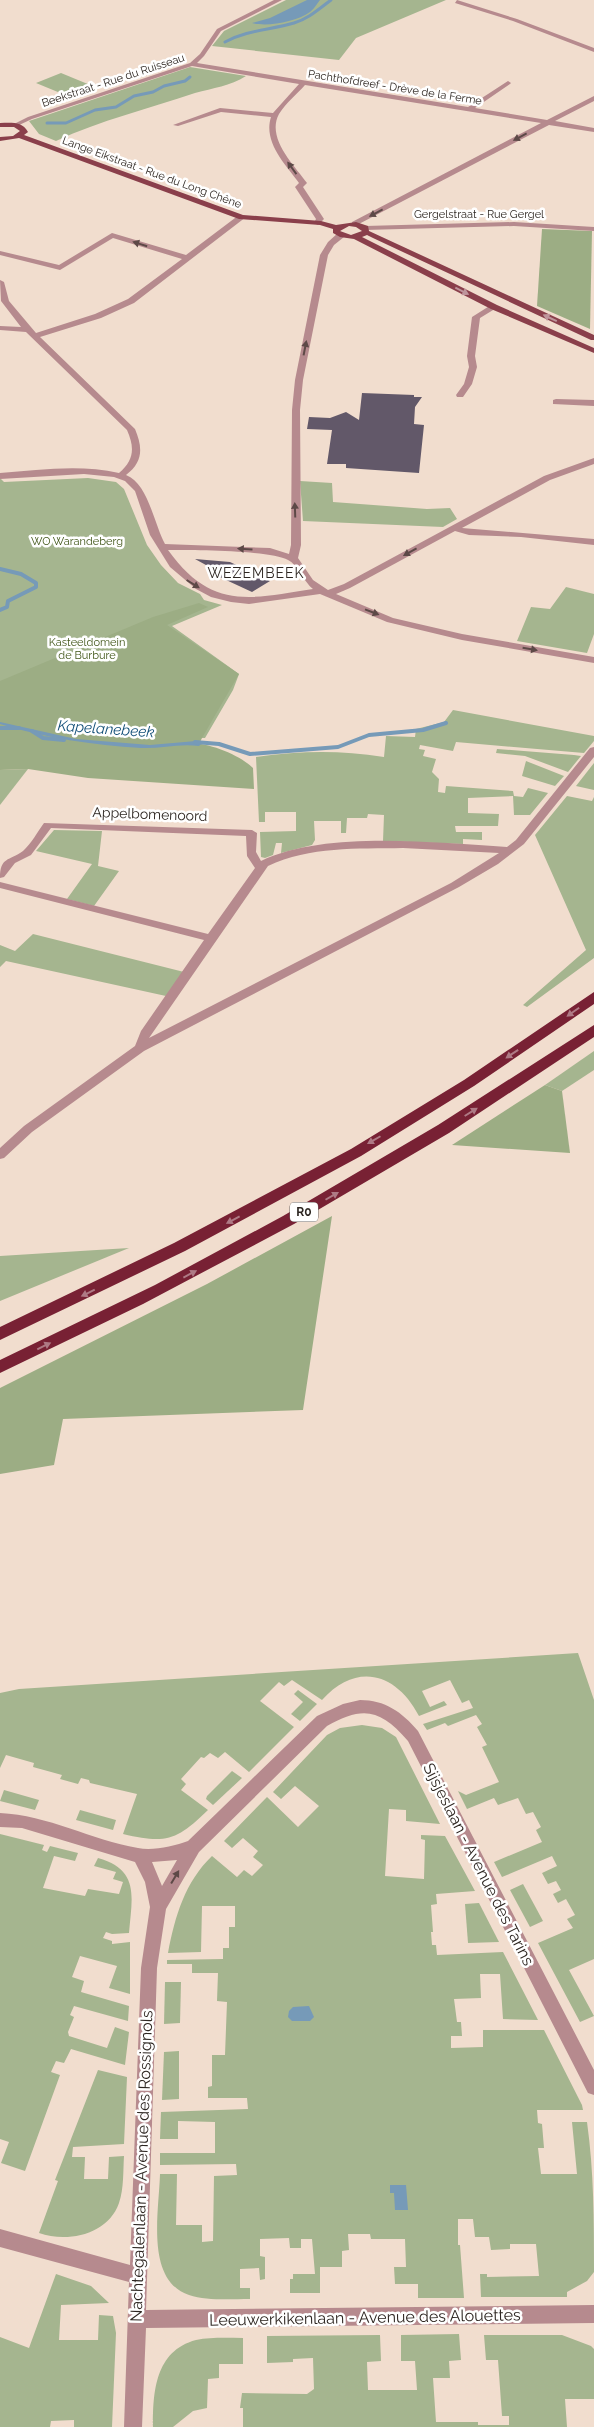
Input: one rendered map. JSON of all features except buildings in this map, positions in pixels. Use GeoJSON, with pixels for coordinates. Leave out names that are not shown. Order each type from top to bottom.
{"type":"FeatureCollection","features":[{"type":"Feature","properties":{"kind":"highway","name":"R0"},"geometry":{"type":"LineString","coordinates":[[0,1334],[167,1254],[321,1171],[469,1083],[594,997]]}},
{"type":"Feature","properties":{"kind":"highway","name":"R0"},"geometry":{"type":"LineString","coordinates":[[0,1367],[181,1278],[298,1216],[420,1144],[594,1030]]}},
{"type":"Feature","properties":{"kind":"main road"},"geometry":{"type":"LineString","coordinates":[[0,125],[17,124],[24,130],[19,136]]}},
{"type":"Feature","properties":{"kind":"main road","name":"Lange Eikstraat - Rue du Long Chêne"},"geometry":{"type":"LineString","coordinates":[[0,139],[19,136],[242,217],[318,223],[356,237]]}},
{"type":"Feature","properties":{"kind":"main road"},"geometry":{"type":"LineString","coordinates":[[339,232],[355,224],[594,338]]}},
{"type":"Feature","properties":{"kind":"main road"},"geometry":{"type":"LineString","coordinates":[[366,230],[356,237],[494,307],[594,351]]}},
{"type":"Feature","properties":{"kind":"street","name":"Beekstraat - Rue du Ruisseau"},"geometry":{"type":"LineString","coordinates":[[17,124],[192,64],[202,55],[219,30],[279,0]]}},
{"type":"Feature","properties":{"kind":"street"},"geometry":{"type":"LineString","coordinates":[[457,2],[515,20],[594,50]]}},
{"type":"Feature","properties":{"kind":"street","name":"Pachthofdreef - Drève de la Ferme"},"geometry":{"type":"LineString","coordinates":[[192,64],[594,130]]}},
{"type":"Feature","properties":{"kind":"street"},"geometry":{"type":"LineString","coordinates":[[303,83],[275,115],[272,132],[282,154],[303,183],[299,187],[320,219],[318,223]]}},
{"type":"Feature","properties":{"kind":"street"},"geometry":{"type":"LineString","coordinates":[[470,109],[508,83]]}},
{"type":"Feature","properties":{"kind":"street"},"geometry":{"type":"LineString","coordinates":[[355,224],[594,98]]}},
{"type":"Feature","properties":{"kind":"street"},"geometry":{"type":"LineString","coordinates":[[176,125],[220,110],[275,115]]}},
{"type":"Feature","properties":{"kind":"street"},"geometry":{"type":"LineString","coordinates":[[0,328],[31,333],[98,316],[122,306],[242,217]]}},
{"type":"Feature","properties":{"kind":"street","name":"Gergelstraat - Rue Gergel"},"geometry":{"type":"LineString","coordinates":[[366,230],[514,224],[594,228]]}},
{"type":"Feature","properties":{"kind":"street"},"geometry":{"type":"LineString","coordinates":[[293,558],[296,545],[296,410],[299,380],[324,255],[339,232]]}},
{"type":"Feature","properties":{"kind":"street"},"geometry":{"type":"LineString","coordinates":[[0,253],[60,268],[112,236],[187,258]]}},
{"type":"Feature","properties":{"kind":"street"},"geometry":{"type":"LineString","coordinates":[[0,282],[5,301],[31,333],[131,429],[136,440],[137,458],[133,467],[120,476]]}},
{"type":"Feature","properties":{"kind":"street"},"geometry":{"type":"LineString","coordinates":[[460,396],[468,384],[473,367],[472,356],[476,318],[494,307]]}},
{"type":"Feature","properties":{"kind":"street"},"geometry":{"type":"LineString","coordinates":[[556,402],[594,403]]}},
{"type":"Feature","properties":{"kind":"street"},"geometry":{"type":"LineString","coordinates":[[0,476],[86,472],[108,472],[120,476],[136,484],[150,526],[183,578],[217,596],[250,601],[324,592],[347,586],[550,477],[594,461]]}},
{"type":"Feature","properties":{"kind":"street"},"geometry":{"type":"LineString","coordinates":[[453,528],[469,532],[521,534],[594,542]]}},
{"type":"Feature","properties":{"kind":"street"},"geometry":{"type":"LineString","coordinates":[[162,547],[270,551],[293,558],[310,582],[324,592],[390,620],[425,629],[594,660]]}},
{"type":"Feature","properties":{"kind":"street"},"geometry":{"type":"LineString","coordinates":[[0,1155],[28,1129],[140,1048],[455,885],[510,850],[531,829],[594,750]]}},
{"type":"Feature","properties":{"kind":"street"},"geometry":{"type":"LineString","coordinates":[[253,822],[250,854],[253,861],[262,867]]}},
{"type":"Feature","properties":{"kind":"street","name":"Appelbomenoord"},"geometry":{"type":"LineString","coordinates":[[0,875],[11,861],[27,853],[48,825],[252,833]]}},
{"type":"Feature","properties":{"kind":"street"},"geometry":{"type":"LineString","coordinates":[[140,1048],[145,1034],[262,867],[284,855],[323,847],[403,845],[510,850]]}},
{"type":"Feature","properties":{"kind":"street"},"geometry":{"type":"LineString","coordinates":[[0,885],[212,938]]}},
{"type":"Feature","properties":{"kind":"street","name":"Sijsjeslaan - Avenue des Tarins"},"geometry":{"type":"LineString","coordinates":[[322,1721],[346,1708],[360,1705],[374,1706],[395,1717],[413,1736],[594,2087]]}},
{"type":"Feature","properties":{"kind":"street","name":"Nachtegalenlaan - Avenue des Rossignols"},"geometry":{"type":"LineString","coordinates":[[158,1906],[193,1847],[322,1721]]}},
{"type":"Feature","properties":{"kind":"street"},"geometry":{"type":"LineString","coordinates":[[0,1820],[22,1821],[140,1856]]}},
{"type":"Feature","properties":{"kind":"street","name":"Nachtegalenlaan - Avenue des Rossignols"},"geometry":{"type":"LineString","coordinates":[[133,2427],[149,1968],[158,1906],[153,1882],[140,1856],[175,1854],[193,1847]]}},
{"type":"Feature","properties":{"kind":"street"},"geometry":{"type":"LineString","coordinates":[[0,2238],[138,2276]]}},
{"type":"Feature","properties":{"kind":"street","name":"Leeuwerkikenlaan - Avenue des Alouettes"},"geometry":{"type":"LineString","coordinates":[[136,2319],[594,2314]]}},
{"type":"Feature","properties":{"kind":"green space"},"geometry":{"type":"Polygon","coordinates":[[[286,0],[446,0],[356,38],[339,60],[212,46],[224,31],[286,0]]]}},
{"type":"Feature","properties":{"kind":"green space"},"geometry":{"type":"Polygon","coordinates":[[[190,67],[246,76],[228,84],[107,121],[56,141],[39,134],[29,121],[190,67]]]}},
{"type":"Feature","properties":{"kind":"green space"},"geometry":{"type":"Polygon","coordinates":[[[61,73],[95,87],[70,97],[36,83],[61,73]]]}},
{"type":"Feature","properties":{"kind":"green space"},"geometry":{"type":"Polygon","coordinates":[[[542,229],[592,231],[590,329],[537,306],[542,229]]]}},
{"type":"Feature","properties":{"kind":"green space","name":"Kasteeldomein de Burbure"},"geometry":{"type":"Polygon","coordinates":[[[0,478],[4,482],[88,478],[116,482],[124,489],[147,545],[161,565],[178,583],[200,594],[204,600],[222,605],[172,626],[239,674],[233,690],[205,738],[0,734],[0,478]]]}},
{"type":"Feature","properties":{"kind":"green space"},"geometry":{"type":"Polygon","coordinates":[[[300,481],[332,483],[333,502],[427,509],[450,508],[457,519],[443,527],[303,521],[300,481]]]}},
{"type":"Feature","properties":{"kind":"green space"},"geometry":{"type":"Polygon","coordinates":[[[566,587],[594,594],[594,634],[587,653],[517,641],[531,607],[550,609],[566,587]]]}},
{"type":"Feature","properties":{"kind":"green space"},"geometry":{"type":"Polygon","coordinates":[[[199,603],[208,607],[167,625],[239,674],[200,742],[191,743],[206,745],[224,751],[247,763],[253,768],[254,789],[88,778],[28,769],[0,770],[0,681],[153,617],[199,603]]]}},
{"type":"Feature","properties":{"kind":"green space"},"geometry":{"type":"Polygon","coordinates":[[[453,710],[594,736],[594,741],[584,753],[456,742],[453,751],[420,745],[419,749],[425,750],[423,756],[436,759],[432,772],[439,779],[438,792],[445,793],[446,786],[513,791],[514,796],[523,797],[528,788],[548,793],[530,815],[514,815],[513,796],[468,798],[468,813],[499,814],[498,826],[455,826],[456,832],[482,832],[482,840],[463,839],[463,844],[383,841],[384,815],[368,814],[367,818],[347,818],[346,833],[341,833],[341,821],[314,821],[315,840],[312,845],[281,853],[282,843],[276,843],[273,855],[265,858],[261,857],[260,832],[296,831],[296,812],[265,812],[265,822],[259,822],[256,757],[320,752],[384,757],[386,736],[415,737],[416,729],[444,722],[453,710]]]}},
{"type":"Feature","properties":{"kind":"green space"},"geometry":{"type":"Polygon","coordinates":[[[497,749],[581,756],[568,772],[525,756],[496,753],[497,749]]]}},
{"type":"Feature","properties":{"kind":"green space"},"geometry":{"type":"Polygon","coordinates":[[[526,761],[564,776],[555,786],[522,776],[526,761]]]}},
{"type":"Feature","properties":{"kind":"green space"},"geometry":{"type":"Polygon","coordinates":[[[594,763],[594,790],[576,786],[594,763]]]}},
{"type":"Feature","properties":{"kind":"green space"},"geometry":{"type":"Polygon","coordinates":[[[28,769],[0,805],[0,770],[28,769]]]}},
{"type":"Feature","properties":{"kind":"green space"},"geometry":{"type":"Polygon","coordinates":[[[567,796],[592,801],[594,797],[594,958],[527,1007],[523,1005],[586,950],[535,835],[567,796]]]}},
{"type":"Feature","properties":{"kind":"green space"},"geometry":{"type":"Polygon","coordinates":[[[54,830],[102,831],[98,866],[119,871],[94,906],[67,899],[92,864],[36,851],[54,830]]]}},
{"type":"Feature","properties":{"kind":"green space"},"geometry":{"type":"Polygon","coordinates":[[[33,934],[184,972],[166,996],[6,961],[0,967],[0,945],[15,951],[33,934]]]}},
{"type":"Feature","properties":{"kind":"green space"},"geometry":{"type":"Polygon","coordinates":[[[594,1051],[594,1070],[562,1091],[545,1085],[594,1051]]]}},
{"type":"Feature","properties":{"kind":"green space"},"geometry":{"type":"Polygon","coordinates":[[[545,1085],[562,1091],[570,1153],[452,1145],[545,1085]]]}},
{"type":"Feature","properties":{"kind":"green space"},"geometry":{"type":"Polygon","coordinates":[[[332,1216],[303,1410],[63,1419],[54,1465],[0,1474],[0,1388],[207,1284],[332,1216]]]}},
{"type":"Feature","properties":{"kind":"green space"},"geometry":{"type":"Polygon","coordinates":[[[129,1248],[0,1301],[0,1256],[129,1248]]]}},
{"type":"Feature","properties":{"kind":"green space"},"geometry":{"type":"Polygon","coordinates":[[[578,1653],[594,1700],[594,1959],[569,1970],[594,2016],[580,2022],[538,1943],[573,1928],[567,1919],[575,1915],[566,1899],[558,1903],[553,1894],[561,1890],[556,1881],[548,1884],[542,1873],[557,1866],[552,1856],[502,1877],[494,1862],[542,1842],[536,1830],[541,1827],[533,1812],[526,1814],[518,1798],[498,1805],[494,1798],[467,1809],[458,1791],[466,1795],[499,1782],[482,1747],[487,1745],[477,1727],[482,1724],[476,1715],[448,1726],[445,1723],[427,1730],[423,1724],[473,1708],[469,1700],[462,1703],[450,1680],[422,1691],[430,1707],[444,1701],[447,1705],[419,1716],[410,1701],[399,1690],[375,1677],[348,1680],[335,1688],[322,1700],[292,1680],[284,1686],[279,1682],[260,1701],[294,1727],[249,1772],[225,1752],[218,1758],[210,1753],[204,1758],[201,1757],[181,1779],[186,1784],[181,1790],[208,1810],[178,1834],[160,1839],[123,1834],[137,1794],[90,1783],[89,1780],[81,1778],[78,1784],[60,1779],[62,1775],[33,1767],[34,1763],[6,1755],[0,1768],[0,1693],[19,1689],[578,1653]]]}},
{"type":"Feature","properties":{"kind":"green space"},"geometry":{"type":"Polygon","coordinates":[[[298,1690],[317,1704],[300,1721],[291,1714],[303,1702],[294,1694],[298,1690]]]}},
{"type":"Feature","properties":{"kind":"green space"},"geometry":{"type":"Polygon","coordinates":[[[362,1725],[382,1728],[396,1737],[440,1824],[406,1821],[406,1810],[389,1809],[385,1876],[424,1879],[425,1840],[421,1839],[421,1835],[445,1836],[475,1891],[436,1894],[437,1904],[431,1905],[433,1932],[431,1932],[432,1945],[436,1945],[437,1955],[503,1952],[538,2020],[503,2019],[500,1974],[480,1974],[481,1998],[454,1999],[457,2022],[461,2022],[462,2036],[451,2036],[451,2048],[483,2047],[483,2030],[544,2030],[582,2105],[583,2110],[537,2110],[538,2123],[542,2124],[544,2148],[538,2148],[541,2174],[577,2174],[572,2122],[587,2122],[594,2215],[594,2272],[587,2281],[567,2292],[567,2297],[481,2297],[480,2274],[487,2274],[487,2277],[539,2276],[536,2244],[510,2244],[510,2249],[491,2250],[489,2237],[475,2237],[473,2219],[458,2219],[458,2245],[460,2245],[464,2298],[418,2298],[418,2284],[395,2284],[394,2267],[406,2267],[405,2239],[371,2239],[370,2234],[348,2234],[349,2250],[342,2251],[342,2267],[320,2267],[320,2293],[290,2293],[290,2279],[293,2279],[293,2274],[315,2274],[312,2239],[301,2239],[301,2248],[290,2248],[289,2238],[260,2239],[260,2256],[265,2257],[265,2279],[260,2280],[259,2268],[240,2269],[240,2288],[250,2288],[250,2299],[211,2299],[189,2295],[175,2287],[166,2275],[160,2260],[157,2225],[160,2174],[177,2174],[176,2225],[202,2225],[202,2242],[213,2241],[214,2176],[237,2175],[236,2164],[160,2165],[160,2153],[215,2153],[215,2122],[178,2121],[178,2139],[160,2139],[161,2112],[248,2109],[247,2098],[208,2098],[208,2087],[212,2086],[212,2055],[225,2055],[227,2002],[217,2001],[218,1973],[192,1973],[192,1964],[167,1964],[167,1960],[223,1959],[223,1948],[229,1948],[229,1927],[235,1927],[235,1906],[202,1906],[201,1952],[168,1953],[182,1900],[195,1877],[212,1856],[237,1877],[244,1870],[252,1876],[263,1865],[253,1857],[258,1851],[243,1838],[232,1848],[224,1841],[267,1797],[298,1827],[319,1806],[295,1786],[281,1799],[273,1792],[327,1735],[340,1728],[362,1725]]]}},
{"type":"Feature","properties":{"kind":"green space"},"geometry":{"type":"Polygon","coordinates":[[[232,1771],[242,1778],[213,1805],[206,1799],[207,1796],[232,1771]]]}},
{"type":"Feature","properties":{"kind":"green space"},"geometry":{"type":"Polygon","coordinates":[[[4,1790],[39,1800],[35,1810],[0,1801],[4,1790]]]}},
{"type":"Feature","properties":{"kind":"green space"},"geometry":{"type":"Polygon","coordinates":[[[80,1810],[116,1820],[113,1830],[76,1820],[80,1810]]]}},
{"type":"Feature","properties":{"kind":"green space"},"geometry":{"type":"Polygon","coordinates":[[[0,1834],[44,1845],[42,1850],[47,1852],[50,1846],[78,1853],[75,1861],[54,1856],[43,1888],[85,1896],[88,1889],[119,1894],[123,1882],[113,1879],[116,1872],[94,1866],[98,1858],[112,1863],[121,1870],[127,1878],[132,1897],[129,1933],[112,1934],[106,1932],[103,1938],[112,1941],[112,1944],[130,1942],[130,1994],[109,1988],[117,1966],[80,1956],[72,1977],[84,1981],[81,1992],[129,2006],[128,2021],[74,2006],[70,2015],[74,2017],[68,2032],[69,2036],[107,2048],[115,2027],[129,2032],[125,2065],[71,2049],[64,2063],[56,2061],[51,2072],[60,2075],[25,2171],[1,2163],[9,2142],[0,2139],[0,1834]]]}},
{"type":"Feature","properties":{"kind":"green space"},"geometry":{"type":"Polygon","coordinates":[[[523,1884],[543,1921],[530,1927],[510,1890],[523,1884]]]}},
{"type":"Feature","properties":{"kind":"green space"},"geometry":{"type":"Polygon","coordinates":[[[479,1903],[499,1942],[468,1943],[465,1904],[479,1903]]]}},
{"type":"Feature","properties":{"kind":"green space"},"geometry":{"type":"Polygon","coordinates":[[[165,1982],[181,1982],[180,2023],[164,2024],[165,1982]]]}},
{"type":"Feature","properties":{"kind":"green space"},"geometry":{"type":"Polygon","coordinates":[[[179,2051],[179,2099],[162,2100],[164,2052],[179,2051]]]}},
{"type":"Feature","properties":{"kind":"green space"},"geometry":{"type":"Polygon","coordinates":[[[98,2070],[127,2077],[124,2144],[73,2147],[72,2157],[85,2157],[84,2179],[108,2179],[109,2157],[124,2156],[123,2185],[119,2203],[114,2214],[106,2223],[85,2234],[62,2237],[39,2233],[58,2181],[55,2180],[98,2070]]]}},
{"type":"Feature","properties":{"kind":"green space"},"geometry":{"type":"Polygon","coordinates":[[[56,2274],[91,2286],[109,2303],[61,2305],[59,2340],[98,2340],[99,2315],[113,2316],[116,2333],[112,2427],[74,2427],[74,2420],[51,2421],[50,2427],[0,2427],[0,2337],[29,2348],[56,2274]]]}},
{"type":"Feature","properties":{"kind":"green space"},"geometry":{"type":"Polygon","coordinates":[[[459,2334],[461,2360],[449,2361],[450,2378],[433,2378],[436,2422],[478,2422],[478,2425],[509,2425],[509,2416],[502,2416],[498,2360],[486,2360],[484,2335],[562,2335],[591,2346],[594,2349],[594,2399],[565,2399],[567,2427],[243,2427],[243,2408],[240,2408],[242,2393],[307,2394],[314,2389],[313,2358],[293,2359],[293,2362],[267,2363],[267,2336],[380,2335],[381,2361],[367,2362],[368,2390],[417,2390],[415,2361],[401,2361],[401,2335],[459,2334]]]}},
{"type":"Feature","properties":{"kind":"green space"},"geometry":{"type":"Polygon","coordinates":[[[243,2338],[243,2364],[219,2364],[219,2378],[208,2379],[207,2408],[193,2411],[173,2427],[153,2427],[154,2400],[159,2374],[164,2363],[172,2353],[182,2345],[196,2340],[243,2338]]]}},
{"type":"Feature","properties":{"kind":"water"},"geometry":{"type":"Polygon","coordinates":[[[307,0],[320,0],[304,16],[273,24],[252,23],[270,18],[307,0]]]}},
{"type":"Feature","properties":{"kind":"water"},"geometry":{"type":"Polygon","coordinates":[[[0,722],[76,739],[150,745],[196,741],[201,744],[199,746],[184,745],[148,748],[105,745],[35,733],[0,724],[0,722]]]}},
{"type":"Feature","properties":{"kind":"water"},"geometry":{"type":"Polygon","coordinates":[[[309,2006],[314,2017],[310,2021],[292,2021],[288,2017],[289,2011],[293,2007],[309,2006]]]}},
{"type":"Feature","properties":{"kind":"water"},"geometry":{"type":"Polygon","coordinates":[[[390,2185],[406,2185],[408,2210],[395,2210],[394,2193],[390,2193],[390,2185]]]}},
{"type":"Feature","properties":{"kind":"waterway","name":"WEZEMBEEK"},"geometry":{"type":"LineString","coordinates":[[225,42],[250,33],[299,21],[331,0]]}},
{"type":"Feature","properties":{"kind":"waterway","name":"WEZEMBEEK"},"geometry":{"type":"LineString","coordinates":[[47,123],[66,123],[95,110],[116,107],[134,96],[153,92],[164,86],[185,81],[190,77]]}},
{"type":"Feature","properties":{"kind":"waterway","name":"WEZEMBEEK"},"geometry":{"type":"LineString","coordinates":[[0,569],[21,574],[36,583],[36,587],[8,601],[7,607],[0,610]]}},
{"type":"Feature","properties":{"kind":"waterway","name":"Kapelanebeek"},"geometry":{"type":"LineString","coordinates":[[195,742],[219,744],[250,754],[338,747],[369,735],[423,730],[446,723]]}},
{"type":"Feature","properties":{"kind":"waterway","name":"Kapelanebeek"},"geometry":{"type":"LineString","coordinates":[[0,728],[19,728]]}},
{"type":"Feature","properties":{"kind":"waterway","name":"Kapelanebeek"},"geometry":{"type":"LineString","coordinates":[[32,731],[43,738],[64,740]]}},
{"type":"Feature","properties":{"kind":"district","name":"WEZEMBEEK"},"geometry":{"type":"Point","coordinates":[256,573]}},
{"type":"Feature","properties":{"kind":"park label","name":"WO Warandeberg"},"geometry":{"type":"Point","coordinates":[77,541]}}]}
